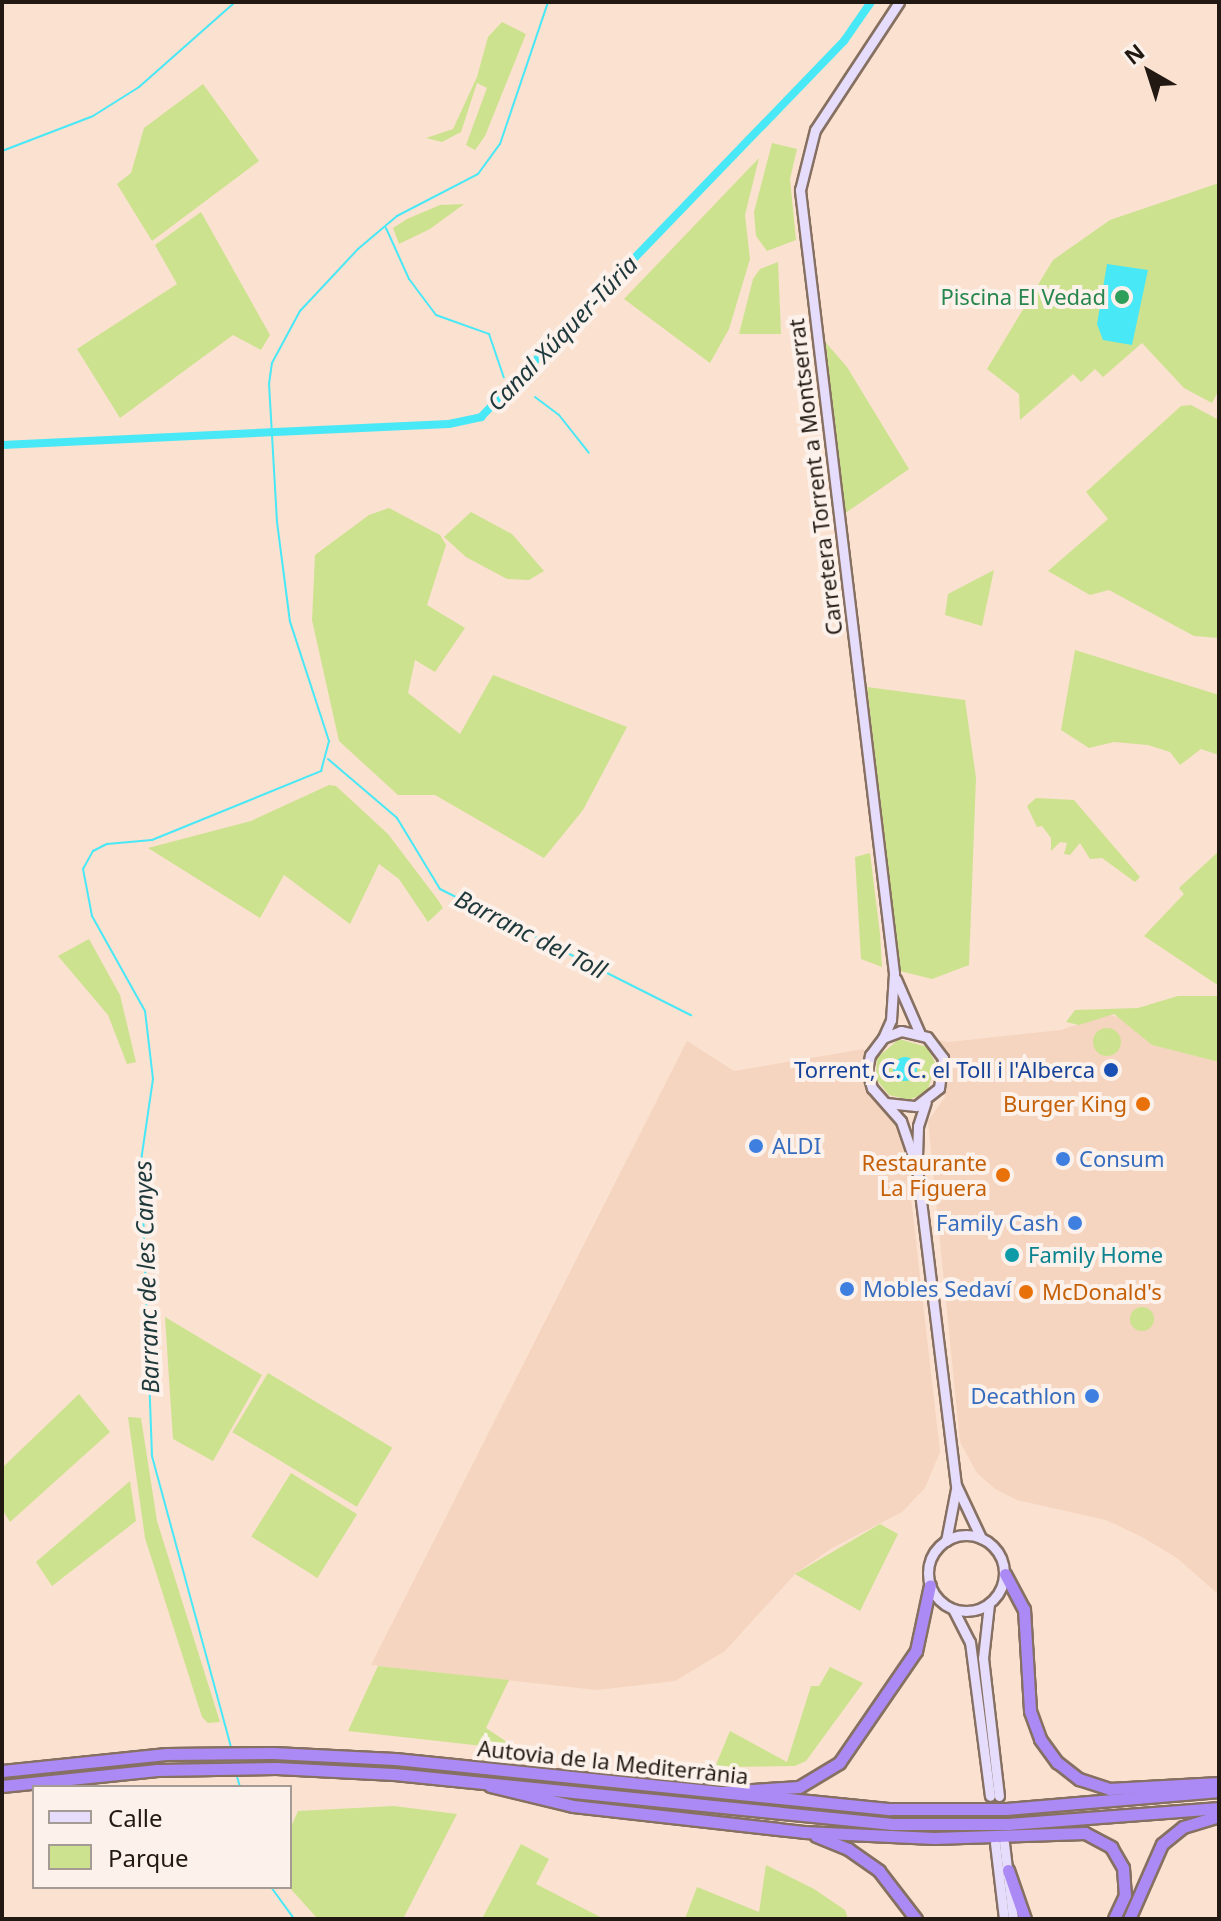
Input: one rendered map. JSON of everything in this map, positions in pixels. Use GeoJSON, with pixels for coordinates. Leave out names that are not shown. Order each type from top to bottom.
{"type":"FeatureCollection","features":[{"type":"Feature","properties":{"kind":"highway"},"geometry":{"type":"LineString","coordinates":[[1005,1574],[1024,1609],[1030,1711],[1040,1739],[1057,1762],[1079,1779],[1109,1789],[1219,1783]]}},
{"type":"Feature","properties":{"kind":"highway"},"geometry":{"type":"LineString","coordinates":[[715,1794],[737,1788],[799,1787],[839,1763],[916,1651],[928,1614],[930,1585]]}},
{"type":"Feature","properties":{"kind":"highway","name":"Autovia de la Mediterrània"},"geometry":{"type":"LineString","coordinates":[[2,1771],[206,1752],[273,1753],[395,1759],[814,1804],[984,1810],[1219,1791]]}},
{"type":"Feature","properties":{"kind":"highway","name":"Autovia de la Mediterrània"},"geometry":{"type":"LineString","coordinates":[[2,1786],[209,1768],[276,1768],[483,1783],[892,1824],[1008,1824],[1219,1808]]}},
{"type":"Feature","properties":{"kind":"highway"},"geometry":{"type":"LineString","coordinates":[[483,1783],[505,1793],[573,1806],[804,1832],[934,1838],[1085,1833],[1111,1847],[1123,1868],[1125,1895],[1114,1919]]}},
{"type":"Feature","properties":{"kind":"highway"},"geometry":{"type":"LineString","coordinates":[[1129,1919],[1162,1844],[1183,1827],[1219,1816]]}},
{"type":"Feature","properties":{"kind":"highway"},"geometry":{"type":"LineString","coordinates":[[804,1832],[848,1849],[879,1871],[916,1919]]}},
{"type":"Feature","properties":{"kind":"highway"},"geometry":{"type":"LineString","coordinates":[[1008,1870],[1025,1919]]}},
{"type":"Feature","properties":{"kind":"main road","name":"Carretera Torrent a Montserrat"},"geometry":{"type":"LineString","coordinates":[[894,973],[800,190],[815,130],[899,2]]}},
{"type":"Feature","properties":{"kind":"main road"},"geometry":{"type":"LineString","coordinates":[[894,973],[920,1034],[938,1049],[944,1069],[939,1088],[926,1102],[918,1126],[917,1168],[956,1485],[946,1541],[932,1556],[930,1585],[953,1609],[970,1642],[994,1796],[983,1658],[989,1604],[1005,1574],[1000,1554],[981,1538],[956,1485]]}},
{"type":"Feature","properties":{"kind":"main road"},"geometry":{"type":"LineString","coordinates":[[894,973],[891,1020],[883,1038],[870,1055],[867,1071],[872,1088],[901,1121],[917,1168]]}},
{"type":"Feature","properties":{"kind":"main road"},"geometry":{"type":"LineString","coordinates":[[883,1038],[901,1031],[920,1034]]}},
{"type":"Feature","properties":{"kind":"main road"},"geometry":{"type":"LineString","coordinates":[[886,1103],[906,1108],[926,1102]]}},
{"type":"Feature","properties":{"kind":"main road"},"geometry":{"type":"LineString","coordinates":[[946,1541],[981,1538]]}},
{"type":"Feature","properties":{"kind":"main road"},"geometry":{"type":"LineString","coordinates":[[953,1609],[966,1612],[989,1604]]}},
{"type":"Feature","properties":{"kind":"main road"},"geometry":{"type":"LineString","coordinates":[[1004,1919],[1000,1843],[1008,1870],[1013,1919]]}},
{"type":"Feature","properties":{"kind":"shaded area"},"geometry":{"type":"Polygon","coordinates":[[[1108,1014],[1126,1020],[1152,1045],[1219,1062],[1219,1595],[1177,1558],[1142,1537],[1106,1520],[1017,1500],[995,1489],[977,1473],[960,1442],[928,1121],[945,1097],[932,1039],[949,1042],[1061,1030],[1108,1014]]]}},
{"type":"Feature","properties":{"kind":"shaded area"},"geometry":{"type":"Polygon","coordinates":[[[687,1041],[734,1071],[864,1049],[866,1075],[904,1136],[940,1452],[925,1488],[902,1512],[832,1548],[795,1574],[725,1651],[675,1681],[597,1690],[371,1665],[687,1041]]]}},
{"type":"Feature","properties":{"kind":"green space"},"geometry":{"type":"Polygon","coordinates":[[[502,22],[526,34],[485,136],[475,150],[466,145],[487,88],[477,83],[461,132],[442,142],[426,138],[453,129],[477,77],[488,37],[502,22]]]}},
{"type":"Feature","properties":{"kind":"green space"},"geometry":{"type":"Polygon","coordinates":[[[203,84],[259,161],[152,241],[117,184],[131,173],[144,128],[203,84]]]}},
{"type":"Feature","properties":{"kind":"green space"},"geometry":{"type":"Polygon","coordinates":[[[772,143],[797,149],[790,179],[796,240],[767,251],[756,236],[754,212],[772,143]]]}},
{"type":"Feature","properties":{"kind":"green space"},"geometry":{"type":"Polygon","coordinates":[[[759,158],[745,215],[750,259],[729,329],[710,363],[624,299],[759,158]]]}},
{"type":"Feature","properties":{"kind":"green space"},"geometry":{"type":"Polygon","coordinates":[[[1219,183],[1219,390],[1212,403],[1184,388],[1142,343],[1103,377],[1095,369],[1081,382],[1073,374],[1020,420],[1019,394],[987,369],[1053,260],[1110,220],[1219,183]]]}},
{"type":"Feature","properties":{"kind":"green space"},"geometry":{"type":"Polygon","coordinates":[[[464,204],[430,229],[399,244],[393,228],[407,219],[440,205],[464,204]]]}},
{"type":"Feature","properties":{"kind":"green space"},"geometry":{"type":"Polygon","coordinates":[[[201,212],[270,335],[261,350],[233,335],[120,418],[77,349],[177,284],[155,245],[201,212]]]}},
{"type":"Feature","properties":{"kind":"green space"},"geometry":{"type":"Polygon","coordinates":[[[778,262],[781,334],[739,334],[753,279],[760,269],[778,262]]]}},
{"type":"Feature","properties":{"kind":"green space"},"geometry":{"type":"Polygon","coordinates":[[[821,337],[847,367],[909,469],[844,514],[821,337]]]}},
{"type":"Feature","properties":{"kind":"green space"},"geometry":{"type":"Polygon","coordinates":[[[1191,405],[1219,420],[1219,638],[1194,636],[1109,590],[1090,595],[1048,571],[1108,519],[1086,492],[1181,406],[1191,405]]]}},
{"type":"Feature","properties":{"kind":"green space"},"geometry":{"type":"Polygon","coordinates":[[[389,508],[440,535],[446,545],[427,605],[465,628],[435,672],[415,660],[408,693],[460,734],[493,675],[627,727],[583,810],[544,858],[435,795],[398,795],[339,741],[312,620],[315,555],[369,515],[389,508]]]}},
{"type":"Feature","properties":{"kind":"green space"},"geometry":{"type":"Polygon","coordinates":[[[471,512],[512,534],[544,571],[529,580],[507,579],[466,557],[444,537],[471,512]]]}},
{"type":"Feature","properties":{"kind":"green space"},"geometry":{"type":"Polygon","coordinates":[[[994,570],[982,626],[945,615],[948,594],[994,570]]]}},
{"type":"Feature","properties":{"kind":"green space"},"geometry":{"type":"Polygon","coordinates":[[[1075,650],[1219,695],[1219,755],[1201,749],[1180,765],[1170,752],[1148,745],[1114,742],[1089,748],[1061,730],[1075,650]]]}},
{"type":"Feature","properties":{"kind":"green space"},"geometry":{"type":"Polygon","coordinates":[[[867,687],[965,700],[976,778],[969,965],[932,979],[900,971],[867,687]]]}},
{"type":"Feature","properties":{"kind":"green space"},"geometry":{"type":"Polygon","coordinates":[[[329,785],[336,786],[388,834],[438,900],[443,908],[428,922],[399,879],[379,864],[350,924],[284,875],[260,918],[148,848],[251,821],[329,785]]]}},
{"type":"Feature","properties":{"kind":"green space"},"geometry":{"type":"Polygon","coordinates":[[[1036,798],[1074,800],[1140,877],[1135,882],[1102,858],[1090,859],[1080,843],[1070,855],[1064,854],[1067,843],[1060,842],[1051,851],[1051,838],[1042,826],[1037,827],[1027,806],[1036,798]]]}},
{"type":"Feature","properties":{"kind":"green space"},"geometry":{"type":"Polygon","coordinates":[[[1218,852],[1219,986],[1144,936],[1184,894],[1179,888],[1218,852]]]}},
{"type":"Feature","properties":{"kind":"green space"},"geometry":{"type":"Polygon","coordinates":[[[870,853],[882,967],[861,959],[855,857],[870,853]]]}},
{"type":"Feature","properties":{"kind":"green space"},"geometry":{"type":"Polygon","coordinates":[[[89,939],[120,995],[136,1062],[127,1064],[108,1015],[58,956],[89,939]]]}},
{"type":"Feature","properties":{"kind":"green space"},"geometry":{"type":"Polygon","coordinates":[[[1178,996],[1219,996],[1219,1062],[1152,1045],[1114,1014],[1079,1025],[1066,1022],[1075,1010],[1138,1008],[1178,996]]]}},
{"type":"Feature","properties":{"kind":"green space"},"geometry":{"type":"Polygon","coordinates":[[[1107,1028],[1117,1032],[1121,1042],[1117,1052],[1107,1056],[1097,1052],[1093,1042],[1097,1032],[1107,1028]]]}},
{"type":"Feature","properties":{"kind":"green space"},"geometry":{"type":"Polygon","coordinates":[[[899,1039],[927,1047],[936,1064],[927,1092],[909,1100],[889,1095],[876,1079],[877,1058],[899,1039]]]}},
{"type":"Feature","properties":{"kind":"green space"},"geometry":{"type":"Polygon","coordinates":[[[1142,1307],[1153,1314],[1154,1319],[1147,1330],[1142,1331],[1131,1324],[1130,1319],[1137,1308],[1142,1307]]]}},
{"type":"Feature","properties":{"kind":"green space"},"geometry":{"type":"Polygon","coordinates":[[[165,1317],[262,1375],[213,1461],[173,1439],[165,1317]]]}},
{"type":"Feature","properties":{"kind":"green space"},"geometry":{"type":"Polygon","coordinates":[[[268,1373],[392,1448],[357,1507],[232,1432],[268,1373]]]}},
{"type":"Feature","properties":{"kind":"green space"},"geometry":{"type":"Polygon","coordinates":[[[79,1394],[110,1432],[10,1522],[2,1509],[2,1468],[79,1394]]]}},
{"type":"Feature","properties":{"kind":"green space"},"geometry":{"type":"Polygon","coordinates":[[[128,1417],[141,1418],[157,1521],[220,1722],[208,1723],[202,1717],[145,1538],[128,1417]]]}},
{"type":"Feature","properties":{"kind":"green space"},"geometry":{"type":"Polygon","coordinates":[[[291,1473],[357,1514],[317,1578],[251,1537],[291,1473]]]}},
{"type":"Feature","properties":{"kind":"green space"},"geometry":{"type":"Polygon","coordinates":[[[130,1481],[136,1521],[52,1586],[36,1562],[130,1481]]]}},
{"type":"Feature","properties":{"kind":"green space"},"geometry":{"type":"Polygon","coordinates":[[[880,1524],[898,1534],[860,1611],[795,1574],[880,1524]]]}},
{"type":"Feature","properties":{"kind":"green space"},"geometry":{"type":"Polygon","coordinates":[[[378,1666],[509,1680],[486,1728],[519,1750],[348,1731],[378,1666]]]}},
{"type":"Feature","properties":{"kind":"green space"},"geometry":{"type":"Polygon","coordinates":[[[830,1667],[863,1683],[806,1761],[795,1766],[715,1767],[730,1731],[787,1762],[811,1686],[819,1686],[830,1667]]]}},
{"type":"Feature","properties":{"kind":"green space"},"geometry":{"type":"Polygon","coordinates":[[[394,1806],[457,1814],[403,1919],[316,1917],[291,1889],[292,1824],[298,1811],[394,1806]]]}},
{"type":"Feature","properties":{"kind":"green space"},"geometry":{"type":"Polygon","coordinates":[[[521,1844],[549,1859],[536,1884],[604,1919],[482,1919],[521,1844]]]}},
{"type":"Feature","properties":{"kind":"green space"},"geometry":{"type":"Polygon","coordinates":[[[766,1865],[814,1889],[845,1910],[848,1919],[685,1919],[697,1887],[759,1912],[766,1865]]]}},
{"type":"Feature","properties":{"kind":"water","name":"Piscina El Vedad"},"geometry":{"type":"Polygon","coordinates":[[[1107,264],[1148,270],[1132,345],[1103,340],[1097,324],[1107,264]]]}},
{"type":"Feature","properties":{"kind":"water"},"geometry":{"type":"Polygon","coordinates":[[[905,1057],[913,1061],[917,1069],[913,1077],[905,1081],[897,1077],[893,1069],[897,1061],[905,1057]]]}},
{"type":"Feature","properties":{"kind":"waterway"},"geometry":{"type":"LineString","coordinates":[[2,151],[93,116],[139,87],[235,2]]}},
{"type":"Feature","properties":{"kind":"waterway","name":"Barranc de les Canyes"},"geometry":{"type":"LineString","coordinates":[[231,1747],[152,1456],[141,1161],[153,1079],[145,1011],[92,916],[83,869],[93,851],[107,844],[152,840],[321,771],[329,741],[290,622],[277,522],[269,384],[272,363],[300,311],[358,249],[397,216],[478,174],[500,144],[548,2]]}},
{"type":"Feature","properties":{"kind":"waterway","name":"Canal Xúquer-Túria"},"geometry":{"type":"LineString","coordinates":[[2,445],[449,424],[481,417],[844,41],[871,2]]}},
{"type":"Feature","properties":{"kind":"waterway"},"geometry":{"type":"LineString","coordinates":[[386,228],[409,279],[436,315],[489,334],[504,378]]}},
{"type":"Feature","properties":{"kind":"waterway"},"geometry":{"type":"LineString","coordinates":[[535,397],[559,415],[589,453]]}},
{"type":"Feature","properties":{"kind":"waterway","name":"Barranc del Toll"},"geometry":{"type":"LineString","coordinates":[[328,759],[397,818],[440,889],[691,1015]]}},
{"type":"Feature","properties":{"kind":"waterway","name":"Barranc de les Canyes"},"geometry":{"type":"LineString","coordinates":[[236,1773],[239,1785]]}},
{"type":"Feature","properties":{"kind":"waterway","name":"Barranc de les Canyes"},"geometry":{"type":"LineString","coordinates":[[272,1889],[294,1919]]}},
{"type":"Feature","properties":{"kind":"place","name":"Piscina El Vedad"},"geometry":{"type":"Point","coordinates":[1122,297]}},
{"type":"Feature","properties":{"kind":"place","name":"Torrent, C. C. el Toll i l'Alberca"},"geometry":{"type":"Point","coordinates":[1111,1070]}},
{"type":"Feature","properties":{"kind":"place","name":"Burger King"},"geometry":{"type":"Point","coordinates":[1143,1104]}},
{"type":"Feature","properties":{"kind":"place","name":"ALDI"},"geometry":{"type":"Point","coordinates":[756,1146]}},
{"type":"Feature","properties":{"kind":"place","name":"Consum"},"geometry":{"type":"Point","coordinates":[1063,1159]}},
{"type":"Feature","properties":{"kind":"place","name":"Restaurante La Figuera"},"geometry":{"type":"Point","coordinates":[1003,1175]}},
{"type":"Feature","properties":{"kind":"place","name":"Family Cash"},"geometry":{"type":"Point","coordinates":[1075,1223]}},
{"type":"Feature","properties":{"kind":"place","name":"Family Home"},"geometry":{"type":"Point","coordinates":[1012,1255]}},
{"type":"Feature","properties":{"kind":"place","name":"Mobles Sedaví"},"geometry":{"type":"Point","coordinates":[847,1289]}},
{"type":"Feature","properties":{"kind":"place","name":"McDonald's"},"geometry":{"type":"Point","coordinates":[1026,1292]}},
{"type":"Feature","properties":{"kind":"place","name":"Decathlon"},"geometry":{"type":"Point","coordinates":[1092,1396]}}]}
